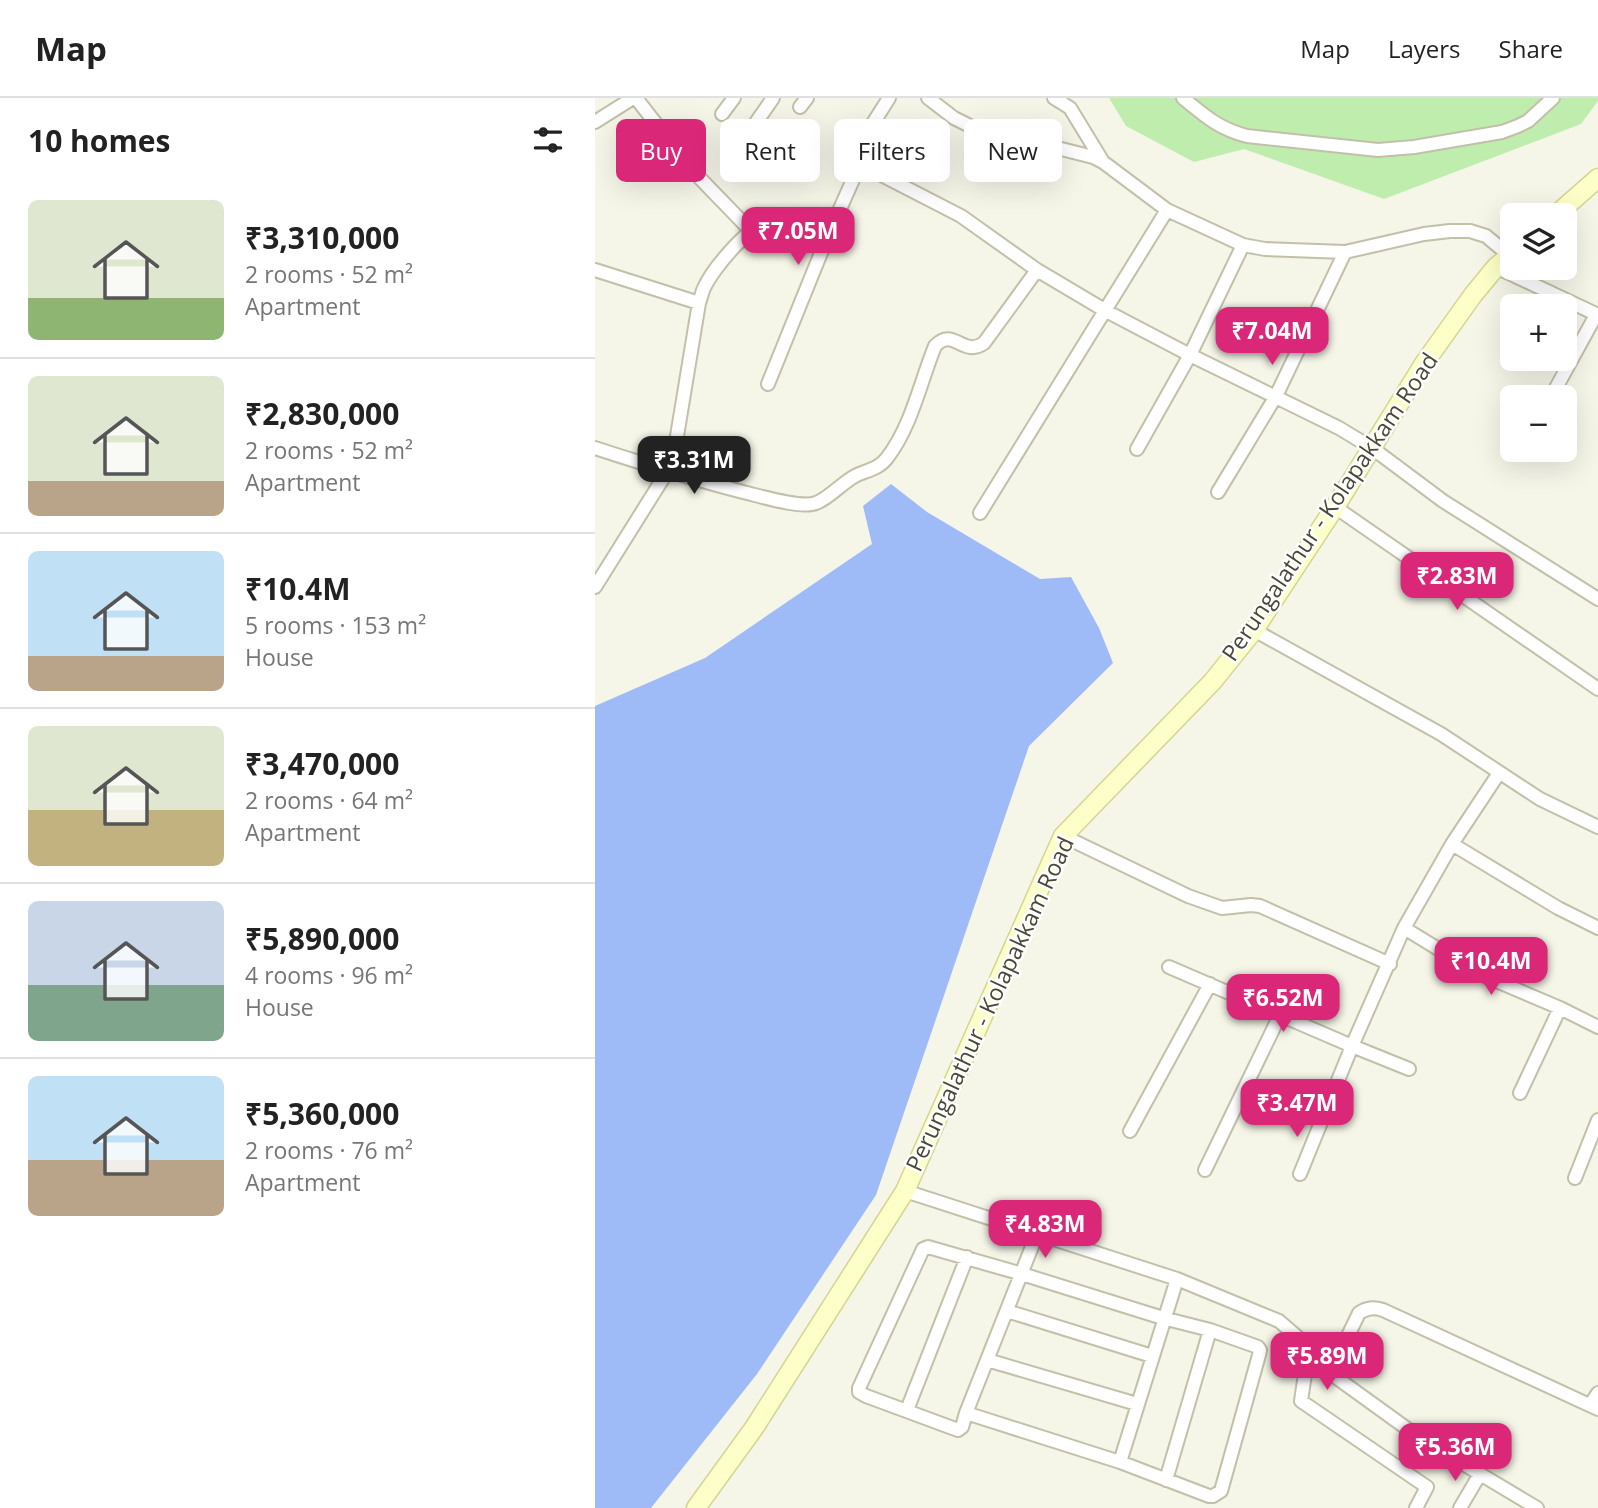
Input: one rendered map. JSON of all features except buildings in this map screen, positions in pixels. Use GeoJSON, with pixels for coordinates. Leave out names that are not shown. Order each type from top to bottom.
{"type":"FeatureCollection","features":[{"type":"Feature","properties":{"kind":"main road"},"geometry":{"type":"LineString","coordinates":[[1570,203],[1598,178]]}},
{"type":"Feature","properties":{"kind":"main road","name":"Perungalathur - Kolapakkam Road"},"geometry":{"type":"LineString","coordinates":[[696,1508],[754,1427],[905,1191],[1063,836],[1213,681],[1254,630],[1426,362],[1473,295],[1500,264]]}},
{"type":"Feature","properties":{"kind":"street"},"geometry":{"type":"LineString","coordinates":[[595,122],[634,98],[691,170],[751,231]]}},
{"type":"Feature","properties":{"kind":"street"},"geometry":{"type":"LineString","coordinates":[[722,114],[734,98]]}},
{"type":"Feature","properties":{"kind":"street"},"geometry":{"type":"LineString","coordinates":[[758,119],[773,98]]}},
{"type":"Feature","properties":{"kind":"street"},"geometry":{"type":"LineString","coordinates":[[876,119],[890,98]]}},
{"type":"Feature","properties":{"kind":"street"},"geometry":{"type":"LineString","coordinates":[[928,98],[954,118],[970,126],[1093,157],[1167,209],[1243,245],[1345,252],[1424,233],[1450,230],[1470,231],[1486,236],[1500,247]]}},
{"type":"Feature","properties":{"kind":"street"},"geometry":{"type":"LineString","coordinates":[[1054,98],[1069,103],[1103,163]]}},
{"type":"Feature","properties":{"kind":"street"},"geometry":{"type":"LineString","coordinates":[[1183,98],[1229,131],[1247,136],[1378,150],[1502,132],[1528,121],[1553,98]]}},
{"type":"Feature","properties":{"kind":"street"},"geometry":{"type":"LineString","coordinates":[[768,384],[852,182]]}},
{"type":"Feature","properties":{"kind":"street"},"geometry":{"type":"LineString","coordinates":[[895,182],[961,216],[1038,270],[1107,311],[1339,428],[1372,448],[1443,501],[1598,599]]}},
{"type":"Feature","properties":{"kind":"street"},"geometry":{"type":"LineString","coordinates":[[981,513],[1167,209]]}},
{"type":"Feature","properties":{"kind":"street"},"geometry":{"type":"LineString","coordinates":[[595,587],[667,472],[679,424],[699,303],[704,287],[715,270],[751,231],[770,218],[782,217],[791,220],[827,238]]}},
{"type":"Feature","properties":{"kind":"street"},"geometry":{"type":"LineString","coordinates":[[1137,449],[1190,355],[1243,245]]}},
{"type":"Feature","properties":{"kind":"street"},"geometry":{"type":"LineString","coordinates":[[1218,492],[1276,396],[1345,252]]}},
{"type":"Feature","properties":{"kind":"street"},"geometry":{"type":"LineString","coordinates":[[1496,267],[1597,315],[1558,385]]}},
{"type":"Feature","properties":{"kind":"street"},"geometry":{"type":"LineString","coordinates":[[595,270],[699,303]]}},
{"type":"Feature","properties":{"kind":"street"},"geometry":{"type":"LineString","coordinates":[[595,447],[667,472],[763,497],[804,506],[816,503],[839,486],[881,465],[887,458],[910,417],[935,346],[945,339],[972,348],[984,342],[1038,270]]}},
{"type":"Feature","properties":{"kind":"street"},"geometry":{"type":"LineString","coordinates":[[1335,507],[1598,689]]}},
{"type":"Feature","properties":{"kind":"street"},"geometry":{"type":"LineString","coordinates":[[1254,630],[1441,734],[1541,799],[1598,827]]}},
{"type":"Feature","properties":{"kind":"street"},"geometry":{"type":"LineString","coordinates":[[1300,1174],[1404,928],[1453,844],[1499,773]]}},
{"type":"Feature","properties":{"kind":"street"},"geometry":{"type":"LineString","coordinates":[[1063,836],[1188,896],[1222,908],[1261,906],[1389,964]]}},
{"type":"Feature","properties":{"kind":"street"},"geometry":{"type":"LineString","coordinates":[[1453,844],[1558,908],[1598,928]]}},
{"type":"Feature","properties":{"kind":"street"},"geometry":{"type":"LineString","coordinates":[[1404,928],[1487,977],[1598,1027]]}},
{"type":"Feature","properties":{"kind":"street"},"geometry":{"type":"LineString","coordinates":[[1169,967],[1409,1069]]}},
{"type":"Feature","properties":{"kind":"street"},"geometry":{"type":"LineString","coordinates":[[1130,1131],[1210,984]]}},
{"type":"Feature","properties":{"kind":"street"},"geometry":{"type":"LineString","coordinates":[[1520,1093],[1560,1008]]}},
{"type":"Feature","properties":{"kind":"street"},"geometry":{"type":"LineString","coordinates":[[1205,1170],[1280,1015]]}},
{"type":"Feature","properties":{"kind":"street"},"geometry":{"type":"LineString","coordinates":[[1575,1178],[1598,1120]]}},
{"type":"Feature","properties":{"kind":"street"},"geometry":{"type":"LineString","coordinates":[[905,1191],[1177,1279],[1279,1321],[1309,1347],[1330,1373],[1420,1438],[1537,1508]]}},
{"type":"Feature","properties":{"kind":"street"},"geometry":{"type":"LineString","coordinates":[[966,1413],[1120,1462],[1209,1496],[1221,1491],[1260,1350],[1254,1345],[1210,1330],[1163,1318],[1022,1273],[967,1257],[928,1247],[923,1249],[859,1392],[958,1430],[962,1427],[966,1413],[1007,1311],[1022,1273],[1037,1234]]}},
{"type":"Feature","properties":{"kind":"street"},"geometry":{"type":"LineString","coordinates":[[907,1410],[967,1257]]}},
{"type":"Feature","properties":{"kind":"street"},"geometry":{"type":"LineString","coordinates":[[1120,1462],[1177,1279]]}},
{"type":"Feature","properties":{"kind":"street"},"geometry":{"type":"LineString","coordinates":[[1330,1373],[1359,1313],[1373,1307],[1594,1407],[1598,1393]]}},
{"type":"Feature","properties":{"kind":"street"},"geometry":{"type":"LineString","coordinates":[[1007,1311],[1151,1356]]}},
{"type":"Feature","properties":{"kind":"street"},"geometry":{"type":"LineString","coordinates":[[1165,1480],[1210,1330]]}},
{"type":"Feature","properties":{"kind":"street"},"geometry":{"type":"LineString","coordinates":[[1309,1347],[1301,1401],[1427,1487],[1416,1508]]}},
{"type":"Feature","properties":{"kind":"street"},"geometry":{"type":"LineString","coordinates":[[987,1360],[1137,1404]]}},
{"type":"Feature","properties":{"kind":"street"},"geometry":{"type":"LineString","coordinates":[[1460,1508],[1479,1474]]}},
{"type":"Feature","properties":{"kind":"green space"},"geometry":{"type":"Polygon","coordinates":[[[1109,98],[1598,98],[1598,101],[1581,124],[1384,199],[1244,149],[1194,162],[1126,126],[1109,98]]]}},
{"type":"Feature","properties":{"kind":"water"},"geometry":{"type":"Polygon","coordinates":[[[891,484],[927,512],[1040,579],[1071,577],[1099,628],[1113,663],[1029,746],[876,1195],[757,1374],[651,1508],[595,1508],[595,706],[705,658],[872,544],[863,506],[891,484]]]}}]}
